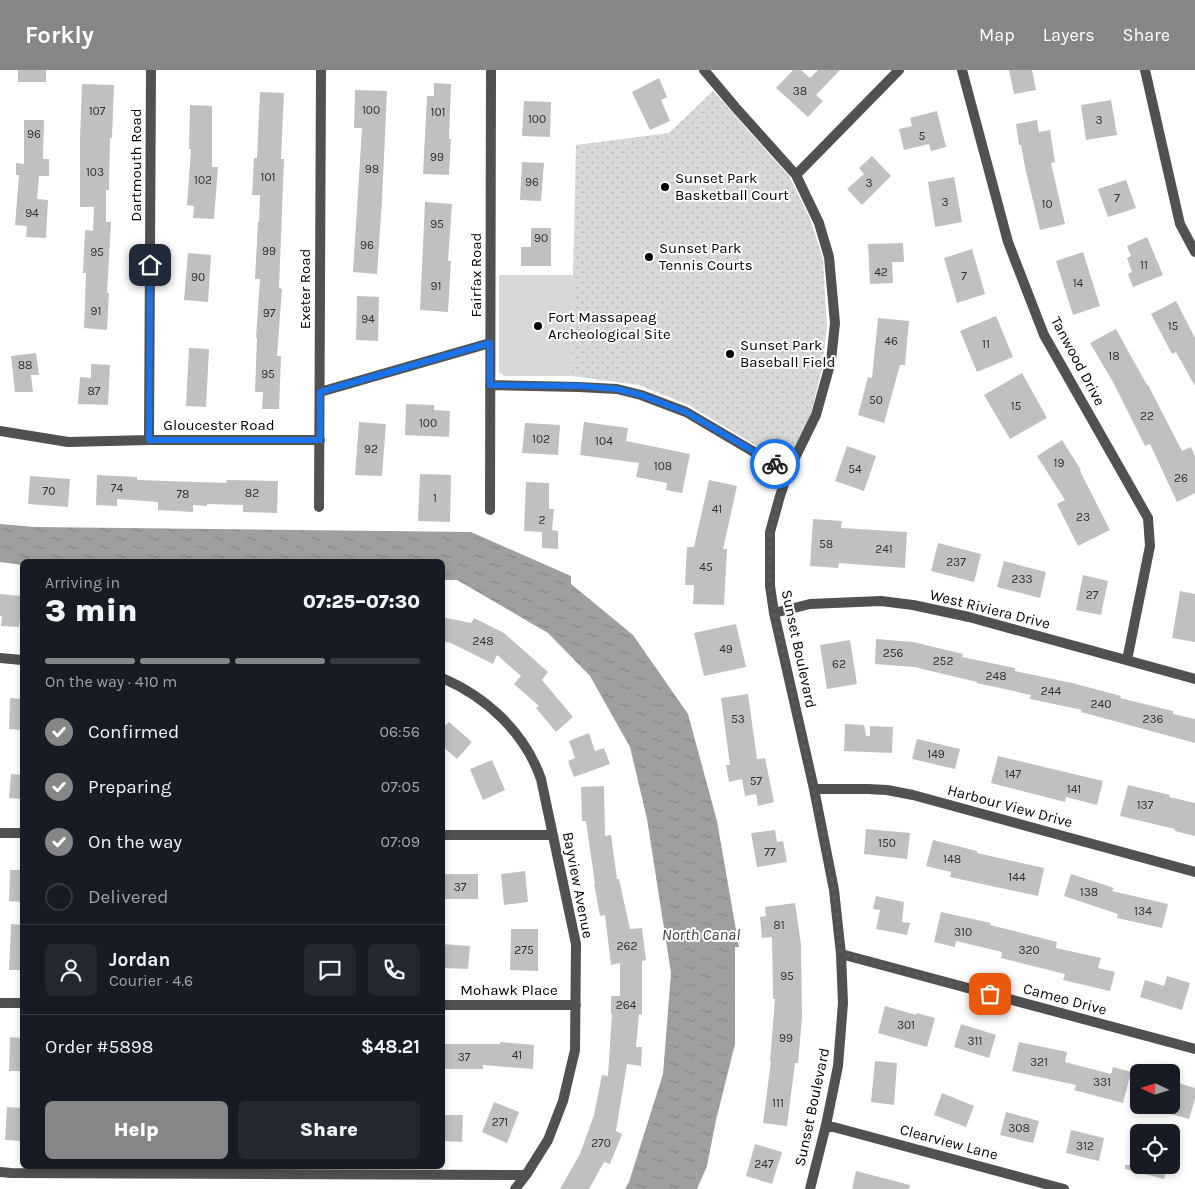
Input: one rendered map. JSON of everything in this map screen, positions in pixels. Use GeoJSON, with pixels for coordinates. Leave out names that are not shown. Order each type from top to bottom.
{"type":"FeatureCollection","features":[{"type":"Feature","properties":{"kind":"street","name":"Dartmouth Road"},"geometry":{"type":"LineString","coordinates":[[149,440],[151,70]]}},
{"type":"Feature","properties":{"kind":"street","name":"Exeter Road"},"geometry":{"type":"LineString","coordinates":[[319,507],[321,70]]}},
{"type":"Feature","properties":{"kind":"street","name":"Fairfax Road"},"geometry":{"type":"LineString","coordinates":[[490,510],[492,70]]}},
{"type":"Feature","properties":{"kind":"street","name":"Sunset Boulevard"},"geometry":{"type":"LineString","coordinates":[[704,70],[796,175],[819,223],[829,257],[834,323],[831,361],[816,415],[788,472],[770,532],[770,586],[774,613],[814,789],[834,890],[841,954],[842,1004],[838,1066],[810,1189]]}},
{"type":"Feature","properties":{"kind":"street"},"geometry":{"type":"LineString","coordinates":[[796,175],[899,70]]}},
{"type":"Feature","properties":{"kind":"street","name":"Tanwood Drive"},"geometry":{"type":"LineString","coordinates":[[962,70],[1008,242],[1044,335],[1148,518],[1150,546],[1127,660]]}},
{"type":"Feature","properties":{"kind":"street"},"geometry":{"type":"LineString","coordinates":[[1145,70],[1180,224],[1195,252]]}},
{"type":"Feature","properties":{"kind":"street"},"geometry":{"type":"LineString","coordinates":[[320,392],[490,343]]}},
{"type":"Feature","properties":{"kind":"street"},"geometry":{"type":"LineString","coordinates":[[490,385],[580,386],[617,389],[641,395],[686,412],[788,472]]}},
{"type":"Feature","properties":{"kind":"street","name":"Gloucester Road"},"geometry":{"type":"LineString","coordinates":[[0,431],[68,442],[320,440]]}},
{"type":"Feature","properties":{"kind":"street","name":"West Riviera Drive"},"geometry":{"type":"LineString","coordinates":[[774,613],[810,604],[881,602],[913,605],[969,617],[1195,679]]}},
{"type":"Feature","properties":{"kind":"street"},"geometry":{"type":"LineString","coordinates":[[0,658],[20,660]]}},
{"type":"Feature","properties":{"kind":"street","name":"Bayview Avenue"},"geometry":{"type":"LineString","coordinates":[[445,679],[459,685],[501,716],[522,740],[537,768],[541,779],[576,944],[574,1050],[562,1101],[548,1140],[515,1189]]}},
{"type":"Feature","properties":{"kind":"street","name":"Harbour View Drive"},"geometry":{"type":"LineString","coordinates":[[814,789],[887,790],[913,795],[1195,872]]}},
{"type":"Feature","properties":{"kind":"street"},"geometry":{"type":"LineString","coordinates":[[0,833],[20,833]]}},
{"type":"Feature","properties":{"kind":"street"},"geometry":{"type":"LineString","coordinates":[[445,835],[553,835]]}},
{"type":"Feature","properties":{"kind":"street","name":"Cameo Drive"},"geometry":{"type":"LineString","coordinates":[[841,954],[1195,1049]]}},
{"type":"Feature","properties":{"kind":"street"},"geometry":{"type":"LineString","coordinates":[[0,1003],[20,1003]]}},
{"type":"Feature","properties":{"kind":"street","name":"Mohawk Place"},"geometry":{"type":"LineString","coordinates":[[445,1005],[576,1005]]}},
{"type":"Feature","properties":{"kind":"street","name":"Clearview Lane"},"geometry":{"type":"LineString","coordinates":[[826,1125],[1064,1189]]}},
{"type":"Feature","properties":{"kind":"street"},"geometry":{"type":"LineString","coordinates":[[0,1172],[526,1175]]}},
{"type":"Feature","properties":{"kind":"shaded area"},"geometry":{"type":"Polygon","coordinates":[[[713,91],[789,176],[811,221],[823,259],[827,326],[822,369],[810,416],[786,464],[689,405],[638,385],[572,376],[576,145],[669,133],[713,91]]]}},
{"type":"Feature","properties":{"kind":"shaded area"},"geometry":{"type":"Polygon","coordinates":[[[499,275],[573,275],[572,376],[504,376],[499,372],[499,275]]]}},
{"type":"Feature","properties":{"kind":"water","name":"North Canal"},"geometry":{"type":"Polygon","coordinates":[[[0,524],[35,527],[471,532],[571,576],[571,584],[633,635],[688,714],[717,821],[739,947],[735,947],[735,1044],[716,1120],[707,1166],[697,1189],[625,1189],[629,1182],[663,1074],[671,973],[647,819],[630,747],[590,676],[548,633],[457,580],[445,580],[445,559],[20,559],[20,565],[0,562],[0,524]]]}},
{"type":"Feature","properties":{"kind":"building"},"geometry":{"type":"Polygon","coordinates":[[[18,70],[46,70],[46,82],[18,82],[18,70]]]}},
{"type":"Feature","properties":{"kind":"building"},"geometry":{"type":"Polygon","coordinates":[[[793,70],[801,70],[810,78],[818,70],[840,70],[816,95],[823,101],[808,117],[776,88],[793,70]]]}},
{"type":"Feature","properties":{"kind":"building"},"geometry":{"type":"Polygon","coordinates":[[[1009,70],[1032,70],[1036,90],[1014,94],[1009,70]]]}},
{"type":"Feature","properties":{"kind":"building"},"geometry":{"type":"Polygon","coordinates":[[[659,78],[667,97],[661,100],[670,121],[650,130],[632,92],[659,78]]]}},
{"type":"Feature","properties":{"kind":"building"},"geometry":{"type":"Polygon","coordinates":[[[434,83],[451,84],[449,175],[423,174],[427,96],[434,96],[434,83]]]}},
{"type":"Feature","properties":{"kind":"building"},"geometry":{"type":"Polygon","coordinates":[[[82,84],[114,85],[109,190],[106,190],[106,222],[111,222],[107,330],[84,328],[86,273],[83,273],[85,230],[93,231],[94,207],[80,207],[82,84]]]}},
{"type":"Feature","properties":{"kind":"building"},"geometry":{"type":"Polygon","coordinates":[[[355,90],[387,91],[377,274],[353,272],[362,128],[354,128],[355,90]]]}},
{"type":"Feature","properties":{"kind":"building"},"geometry":{"type":"Polygon","coordinates":[[[260,92],[284,93],[281,159],[284,159],[279,288],[282,289],[277,356],[281,356],[279,409],[262,409],[263,392],[255,392],[260,279],[255,279],[260,195],[252,195],[254,158],[257,158],[260,92]]]}},
{"type":"Feature","properties":{"kind":"building"},"geometry":{"type":"Polygon","coordinates":[[[1111,100],[1117,135],[1086,140],[1081,105],[1111,100]]]}},
{"type":"Feature","properties":{"kind":"building"},"geometry":{"type":"Polygon","coordinates":[[[524,101],[551,102],[550,137],[522,136],[524,101]]]}},
{"type":"Feature","properties":{"kind":"building"},"geometry":{"type":"Polygon","coordinates":[[[190,105],[212,106],[212,167],[218,167],[214,219],[193,218],[194,206],[187,205],[191,149],[189,149],[190,105]]]}},
{"type":"Feature","properties":{"kind":"building"},"geometry":{"type":"Polygon","coordinates":[[[937,111],[946,147],[931,151],[929,144],[904,150],[899,129],[912,126],[910,118],[937,111]]]}},
{"type":"Feature","properties":{"kind":"building"},"geometry":{"type":"Polygon","coordinates":[[[24,120],[44,120],[43,159],[49,159],[49,176],[39,176],[37,199],[48,200],[46,238],[26,237],[27,226],[15,225],[19,175],[16,175],[16,163],[24,164],[24,120]]]}},
{"type":"Feature","properties":{"kind":"building"},"geometry":{"type":"Polygon","coordinates":[[[1037,120],[1039,132],[1050,130],[1055,162],[1051,163],[1065,224],[1040,230],[1021,145],[1019,145],[1016,124],[1037,120]]]}},
{"type":"Feature","properties":{"kind":"building"},"geometry":{"type":"Polygon","coordinates":[[[872,156],[891,176],[862,205],[847,189],[864,174],[859,168],[872,156]]]}},
{"type":"Feature","properties":{"kind":"building"},"geometry":{"type":"Polygon","coordinates":[[[522,162],[544,163],[541,201],[520,200],[522,162]]]}},
{"type":"Feature","properties":{"kind":"building"},"geometry":{"type":"Polygon","coordinates":[[[954,177],[962,222],[935,227],[928,182],[954,177]]]}},
{"type":"Feature","properties":{"kind":"building"},"geometry":{"type":"Polygon","coordinates":[[[1126,180],[1136,208],[1108,217],[1098,189],[1126,180]]]}},
{"type":"Feature","properties":{"kind":"building"},"geometry":{"type":"Polygon","coordinates":[[[425,202],[452,204],[448,261],[451,261],[448,312],[420,310],[425,202]]]}},
{"type":"Feature","properties":{"kind":"building"},"geometry":{"type":"Polygon","coordinates":[[[531,228],[551,228],[551,266],[521,266],[521,247],[531,247],[531,228]]]}},
{"type":"Feature","properties":{"kind":"building"},"geometry":{"type":"Polygon","coordinates":[[[1147,237],[1163,275],[1133,287],[1128,274],[1132,272],[1127,258],[1131,256],[1127,246],[1147,237]]]}},
{"type":"Feature","properties":{"kind":"building"},"geometry":{"type":"Polygon","coordinates":[[[903,243],[904,262],[892,262],[893,283],[870,284],[868,244],[903,243]]]}},
{"type":"Feature","properties":{"kind":"building"},"geometry":{"type":"Polygon","coordinates":[[[972,249],[985,294],[957,303],[944,258],[972,249]]]}},
{"type":"Feature","properties":{"kind":"building"},"geometry":{"type":"Polygon","coordinates":[[[1083,252],[1100,306],[1073,315],[1056,261],[1083,252]]]}},
{"type":"Feature","properties":{"kind":"building"},"geometry":{"type":"Polygon","coordinates":[[[188,253],[211,255],[208,302],[184,300],[188,253]]]}},
{"type":"Feature","properties":{"kind":"building"},"geometry":{"type":"Polygon","coordinates":[[[357,296],[379,297],[378,341],[356,340],[357,296]]]}},
{"type":"Feature","properties":{"kind":"building"},"geometry":{"type":"Polygon","coordinates":[[[1176,301],[1195,338],[1195,386],[1176,352],[1172,354],[1151,314],[1176,301]]]}},
{"type":"Feature","properties":{"kind":"building"},"geometry":{"type":"Polygon","coordinates":[[[996,316],[1013,357],[977,372],[960,331],[996,316]]]}},
{"type":"Feature","properties":{"kind":"building"},"geometry":{"type":"Polygon","coordinates":[[[878,318],[909,321],[905,365],[900,365],[884,423],[858,415],[868,377],[872,378],[878,318]]]}},
{"type":"Feature","properties":{"kind":"building"},"geometry":{"type":"Polygon","coordinates":[[[1116,329],[1182,451],[1191,447],[1195,456],[1195,493],[1177,502],[1150,444],[1145,446],[1113,382],[1090,343],[1116,329]]]}},
{"type":"Feature","properties":{"kind":"building"},"geometry":{"type":"Polygon","coordinates":[[[189,348],[209,349],[206,407],[186,406],[189,348]]]}},
{"type":"Feature","properties":{"kind":"building"},"geometry":{"type":"Polygon","coordinates":[[[36,353],[39,375],[31,375],[33,392],[15,392],[11,356],[36,353]]]}},
{"type":"Feature","properties":{"kind":"building"},"geometry":{"type":"Polygon","coordinates":[[[91,364],[110,365],[108,405],[78,404],[80,377],[91,378],[91,364]]]}},
{"type":"Feature","properties":{"kind":"building"},"geometry":{"type":"Polygon","coordinates":[[[1022,373],[1047,418],[1010,439],[984,395],[1022,373]]]}},
{"type":"Feature","properties":{"kind":"building"},"geometry":{"type":"Polygon","coordinates":[[[406,404],[434,405],[434,410],[450,411],[449,437],[405,435],[406,404]]]}},
{"type":"Feature","properties":{"kind":"building"},"geometry":{"type":"Polygon","coordinates":[[[359,422],[386,424],[382,476],[355,475],[359,422]]]}},
{"type":"Feature","properties":{"kind":"building"},"geometry":{"type":"Polygon","coordinates":[[[584,422],[628,428],[626,441],[690,454],[682,493],[666,490],[667,483],[636,477],[639,463],[580,455],[584,422]]]}},
{"type":"Feature","properties":{"kind":"building"},"geometry":{"type":"Polygon","coordinates":[[[525,423],[560,425],[558,455],[522,453],[525,423]]]}},
{"type":"Feature","properties":{"kind":"building"},"geometry":{"type":"Polygon","coordinates":[[[1062,440],[1081,470],[1110,530],[1078,546],[1057,504],[1065,500],[1037,456],[1062,440]]]}},
{"type":"Feature","properties":{"kind":"building"},"geometry":{"type":"Polygon","coordinates":[[[847,446],[876,456],[864,491],[835,481],[847,446]]]}},
{"type":"Feature","properties":{"kind":"building"},"geometry":{"type":"Polygon","coordinates":[[[420,474],[451,475],[450,522],[418,521],[420,474]]]}},
{"type":"Feature","properties":{"kind":"building"},"geometry":{"type":"Polygon","coordinates":[[[97,475],[137,477],[137,480],[226,483],[227,480],[278,481],[277,513],[243,512],[243,505],[207,504],[207,506],[193,505],[193,512],[158,510],[158,502],[117,499],[117,506],[96,505],[97,475]]]}},
{"type":"Feature","properties":{"kind":"building"},"geometry":{"type":"Polygon","coordinates":[[[30,476],[70,479],[68,507],[28,504],[30,476]]]}},
{"type":"Feature","properties":{"kind":"building"},"geometry":{"type":"Polygon","coordinates":[[[709,480],[737,486],[723,549],[727,549],[724,605],[693,604],[694,585],[685,585],[687,547],[694,547],[709,480]]]}},
{"type":"Feature","properties":{"kind":"building"},"geometry":{"type":"Polygon","coordinates":[[[526,482],[549,483],[549,509],[554,509],[552,530],[558,531],[558,549],[542,548],[542,532],[524,531],[526,482]]]}},
{"type":"Feature","properties":{"kind":"building"},"geometry":{"type":"Polygon","coordinates":[[[813,519],[842,521],[841,528],[907,532],[905,568],[839,563],[838,568],[810,566],[813,519]]]}},
{"type":"Feature","properties":{"kind":"building"},"geometry":{"type":"Polygon","coordinates":[[[938,543],[981,554],[974,582],[931,571],[938,543]]]}},
{"type":"Feature","properties":{"kind":"building"},"geometry":{"type":"Polygon","coordinates":[[[1004,561],[1046,572],[1040,598],[997,587],[1004,561]]]}},
{"type":"Feature","properties":{"kind":"building"},"geometry":{"type":"Polygon","coordinates":[[[1083,575],[1108,581],[1101,615],[1076,610],[1083,575]]]}},
{"type":"Feature","properties":{"kind":"building"},"geometry":{"type":"Polygon","coordinates":[[[1180,591],[1195,594],[1195,642],[1172,638],[1180,591]]]}},
{"type":"Feature","properties":{"kind":"building"},"geometry":{"type":"Polygon","coordinates":[[[0,594],[20,596],[19,627],[1,626],[2,616],[0,616],[0,594]]]}},
{"type":"Feature","properties":{"kind":"building"},"geometry":{"type":"Polygon","coordinates":[[[445,618],[471,623],[474,618],[504,633],[548,672],[542,680],[573,717],[556,732],[536,708],[539,706],[514,684],[521,676],[497,655],[493,664],[445,642],[445,618]]]}},
{"type":"Feature","properties":{"kind":"building"},"geometry":{"type":"Polygon","coordinates":[[[736,624],[746,667],[704,676],[694,633],[736,624]]]}},
{"type":"Feature","properties":{"kind":"building"},"geometry":{"type":"Polygon","coordinates":[[[876,639],[913,642],[963,654],[962,657],[1015,668],[1015,671],[1072,683],[1121,696],[1120,698],[1173,711],[1173,714],[1195,719],[1195,743],[1081,712],[1082,710],[1030,699],[1031,695],[914,667],[875,664],[876,639]]]}},
{"type":"Feature","properties":{"kind":"building"},"geometry":{"type":"Polygon","coordinates":[[[850,640],[857,684],[827,689],[820,645],[850,640]]]}},
{"type":"Feature","properties":{"kind":"building"},"geometry":{"type":"Polygon","coordinates":[[[748,694],[757,759],[765,758],[774,802],[758,806],[756,794],[745,796],[742,779],[729,782],[726,765],[730,765],[721,698],[748,694]]]}},
{"type":"Feature","properties":{"kind":"building"},"geometry":{"type":"Polygon","coordinates":[[[10,698],[20,699],[20,730],[9,729],[10,698]]]}},
{"type":"Feature","properties":{"kind":"building"},"geometry":{"type":"Polygon","coordinates":[[[449,722],[472,742],[457,759],[445,749],[445,726],[449,722]]]}},
{"type":"Feature","properties":{"kind":"building"},"geometry":{"type":"Polygon","coordinates":[[[845,724],[864,725],[866,736],[870,736],[870,726],[893,727],[892,753],[844,751],[845,724]]]}},
{"type":"Feature","properties":{"kind":"building"},"geometry":{"type":"Polygon","coordinates":[[[589,733],[595,751],[604,748],[610,764],[574,777],[568,761],[575,758],[569,741],[589,733]]]}},
{"type":"Feature","properties":{"kind":"building"},"geometry":{"type":"Polygon","coordinates":[[[917,739],[960,749],[955,769],[912,759],[917,739]]]}},
{"type":"Feature","properties":{"kind":"building"},"geometry":{"type":"Polygon","coordinates":[[[998,756],[1103,781],[1097,805],[1066,797],[1065,802],[991,783],[998,756]]]}},
{"type":"Feature","properties":{"kind":"building"},"geometry":{"type":"Polygon","coordinates":[[[492,760],[505,790],[483,800],[470,769],[492,760]]]}},
{"type":"Feature","properties":{"kind":"building"},"geometry":{"type":"Polygon","coordinates":[[[11,774],[20,775],[20,799],[9,798],[11,774]]]}},
{"type":"Feature","properties":{"kind":"building"},"geometry":{"type":"Polygon","coordinates":[[[1128,785],[1195,803],[1195,836],[1175,831],[1175,829],[1120,816],[1128,785]]]}},
{"type":"Feature","properties":{"kind":"building"},"geometry":{"type":"Polygon","coordinates":[[[604,786],[605,836],[611,835],[617,879],[619,879],[630,929],[642,928],[646,960],[642,961],[642,1015],[639,1014],[636,1047],[642,1047],[641,1066],[627,1064],[616,1131],[622,1134],[610,1164],[604,1162],[589,1189],[560,1189],[580,1154],[594,1115],[602,1075],[608,1076],[612,1014],[611,996],[620,996],[620,963],[611,965],[605,915],[600,916],[586,821],[582,821],[581,787],[604,786]]]}},
{"type":"Feature","properties":{"kind":"building"},"geometry":{"type":"Polygon","coordinates":[[[866,829],[910,833],[907,859],[864,854],[866,829]]]}},
{"type":"Feature","properties":{"kind":"building"},"geometry":{"type":"Polygon","coordinates":[[[775,830],[777,842],[783,841],[787,862],[757,867],[751,833],[775,830]]]}},
{"type":"Feature","properties":{"kind":"building"},"geometry":{"type":"Polygon","coordinates":[[[933,840],[977,851],[977,853],[1044,868],[1038,896],[950,877],[951,872],[926,866],[933,840]]]}},
{"type":"Feature","properties":{"kind":"building"},"geometry":{"type":"Polygon","coordinates":[[[10,870],[20,870],[20,902],[9,901],[10,870]]]}},
{"type":"Feature","properties":{"kind":"building"},"geometry":{"type":"Polygon","coordinates":[[[525,871],[528,902],[504,905],[501,874],[525,871]]]}},
{"type":"Feature","properties":{"kind":"building"},"geometry":{"type":"Polygon","coordinates":[[[445,874],[478,874],[478,899],[445,899],[445,874]]]}},
{"type":"Feature","properties":{"kind":"building"},"geometry":{"type":"Polygon","coordinates":[[[1071,874],[1114,888],[1112,891],[1168,904],[1162,928],[1117,918],[1118,914],[1064,896],[1071,874]]]}},
{"type":"Feature","properties":{"kind":"building"},"geometry":{"type":"Polygon","coordinates":[[[876,896],[904,902],[902,922],[910,923],[907,935],[876,929],[880,910],[873,909],[876,896]]]}},
{"type":"Feature","properties":{"kind":"building"},"geometry":{"type":"Polygon","coordinates":[[[795,903],[801,944],[802,1018],[798,1063],[795,1063],[787,1126],[763,1123],[771,1061],[775,999],[773,999],[772,937],[762,938],[760,917],[766,916],[765,907],[795,903]]]}},
{"type":"Feature","properties":{"kind":"building"},"geometry":{"type":"Polygon","coordinates":[[[941,912],[991,923],[990,925],[1057,942],[1056,948],[1101,958],[1098,968],[1115,972],[1110,991],[1063,980],[1065,974],[1001,958],[1002,952],[956,941],[955,947],[934,942],[941,912]]]}},
{"type":"Feature","properties":{"kind":"building"},"geometry":{"type":"Polygon","coordinates":[[[11,924],[20,925],[20,970],[9,970],[11,924]]]}},
{"type":"Feature","properties":{"kind":"building"},"geometry":{"type":"Polygon","coordinates":[[[511,929],[538,929],[538,971],[510,970],[511,929]]]}},
{"type":"Feature","properties":{"kind":"building"},"geometry":{"type":"Polygon","coordinates":[[[445,944],[470,946],[468,969],[445,968],[445,944]]]}},
{"type":"Feature","properties":{"kind":"building"},"geometry":{"type":"Polygon","coordinates":[[[1167,976],[1190,983],[1182,1010],[1140,997],[1145,980],[1164,986],[1167,976]]]}},
{"type":"Feature","properties":{"kind":"building"},"geometry":{"type":"Polygon","coordinates":[[[885,1006],[916,1015],[917,1013],[935,1018],[927,1047],[878,1033],[885,1006]]]}},
{"type":"Feature","properties":{"kind":"building"},"geometry":{"type":"Polygon","coordinates":[[[961,1024],[996,1035],[989,1058],[954,1047],[961,1024]]]}},
{"type":"Feature","properties":{"kind":"building"},"geometry":{"type":"Polygon","coordinates":[[[10,1037],[20,1038],[20,1071],[9,1071],[10,1037]]]}},
{"type":"Feature","properties":{"kind":"building"},"geometry":{"type":"Polygon","coordinates":[[[500,1042],[534,1045],[533,1069],[483,1065],[483,1069],[445,1069],[445,1044],[500,1044],[500,1042]]]}},
{"type":"Feature","properties":{"kind":"building"},"geometry":{"type":"Polygon","coordinates":[[[1019,1042],[1067,1052],[1065,1062],[1111,1074],[1113,1067],[1130,1072],[1130,1076],[1123,1103],[1074,1090],[1076,1085],[1012,1071],[1019,1042]]]}},
{"type":"Feature","properties":{"kind":"building"},"geometry":{"type":"Polygon","coordinates":[[[875,1061],[897,1063],[894,1105],[871,1102],[875,1061]]]}},
{"type":"Feature","properties":{"kind":"building"},"geometry":{"type":"Polygon","coordinates":[[[1180,1084],[1195,1088],[1195,1099],[1189,1119],[1171,1114],[1180,1114],[1180,1084]]]}},
{"type":"Feature","properties":{"kind":"building"},"geometry":{"type":"Polygon","coordinates":[[[942,1093],[974,1106],[966,1127],[934,1115],[942,1093]]]}},
{"type":"Feature","properties":{"kind":"building"},"geometry":{"type":"Polygon","coordinates":[[[494,1102],[519,1112],[507,1143],[482,1132],[494,1102]]]}},
{"type":"Feature","properties":{"kind":"building"},"geometry":{"type":"Polygon","coordinates":[[[7,1107],[20,1108],[20,1141],[5,1140],[7,1107]]]}},
{"type":"Feature","properties":{"kind":"building"},"geometry":{"type":"Polygon","coordinates":[[[1006,1112],[1039,1121],[1033,1143],[1000,1135],[1006,1112]]]}},
{"type":"Feature","properties":{"kind":"building"},"geometry":{"type":"Polygon","coordinates":[[[445,1115],[463,1115],[462,1142],[445,1141],[445,1115]]]}},
{"type":"Feature","properties":{"kind":"building"},"geometry":{"type":"Polygon","coordinates":[[[1071,1130],[1104,1138],[1099,1161],[1066,1153],[1071,1130]]]}},
{"type":"Feature","properties":{"kind":"building"},"geometry":{"type":"Polygon","coordinates":[[[755,1144],[782,1152],[772,1184],[746,1176],[755,1144]]]}},
{"type":"Feature","properties":{"kind":"building"},"geometry":{"type":"Polygon","coordinates":[[[1125,1165],[1130,1165],[1130,1170],[1125,1169],[1125,1165]]]}},
{"type":"Feature","properties":{"kind":"building"},"geometry":{"type":"Polygon","coordinates":[[[856,1171],[910,1185],[909,1189],[852,1189],[856,1171]]]}},
{"type":"Feature","properties":{"kind":"building"},"geometry":{"type":"Polygon","coordinates":[[[1144,1174],[1165,1174],[1164,1179],[1144,1174]]]}},
{"type":"Feature","properties":{"kind":"way so far"},"geometry":{"type":"LineString","coordinates":[[775,464],[788,472],[770,532],[770,586],[774,613],[828,856],[841,954],[990,994]]}},
{"type":"Feature","properties":{"kind":"place","name":"Sunset Park Basketball Court"},"geometry":{"type":"Point","coordinates":[665,187]}},
{"type":"Feature","properties":{"kind":"place","name":"Sunset Park Tennis Courts"},"geometry":{"type":"Point","coordinates":[649,257]}},
{"type":"Feature","properties":{"kind":"place","name":"Fort Massapeag Archeological Site"},"geometry":{"type":"Point","coordinates":[538,326]}},
{"type":"Feature","properties":{"kind":"place","name":"Sunset Park Baseball Field"},"geometry":{"type":"Point","coordinates":[730,354]}},
{"type":"Feature","properties":{"kind":"route"},"geometry":{"type":"LineString","coordinates":[[150,265],[149,440],[320,440],[320,392],[490,343],[490,385],[580,386],[617,389],[641,395],[686,412],[775,464]]}}]}
